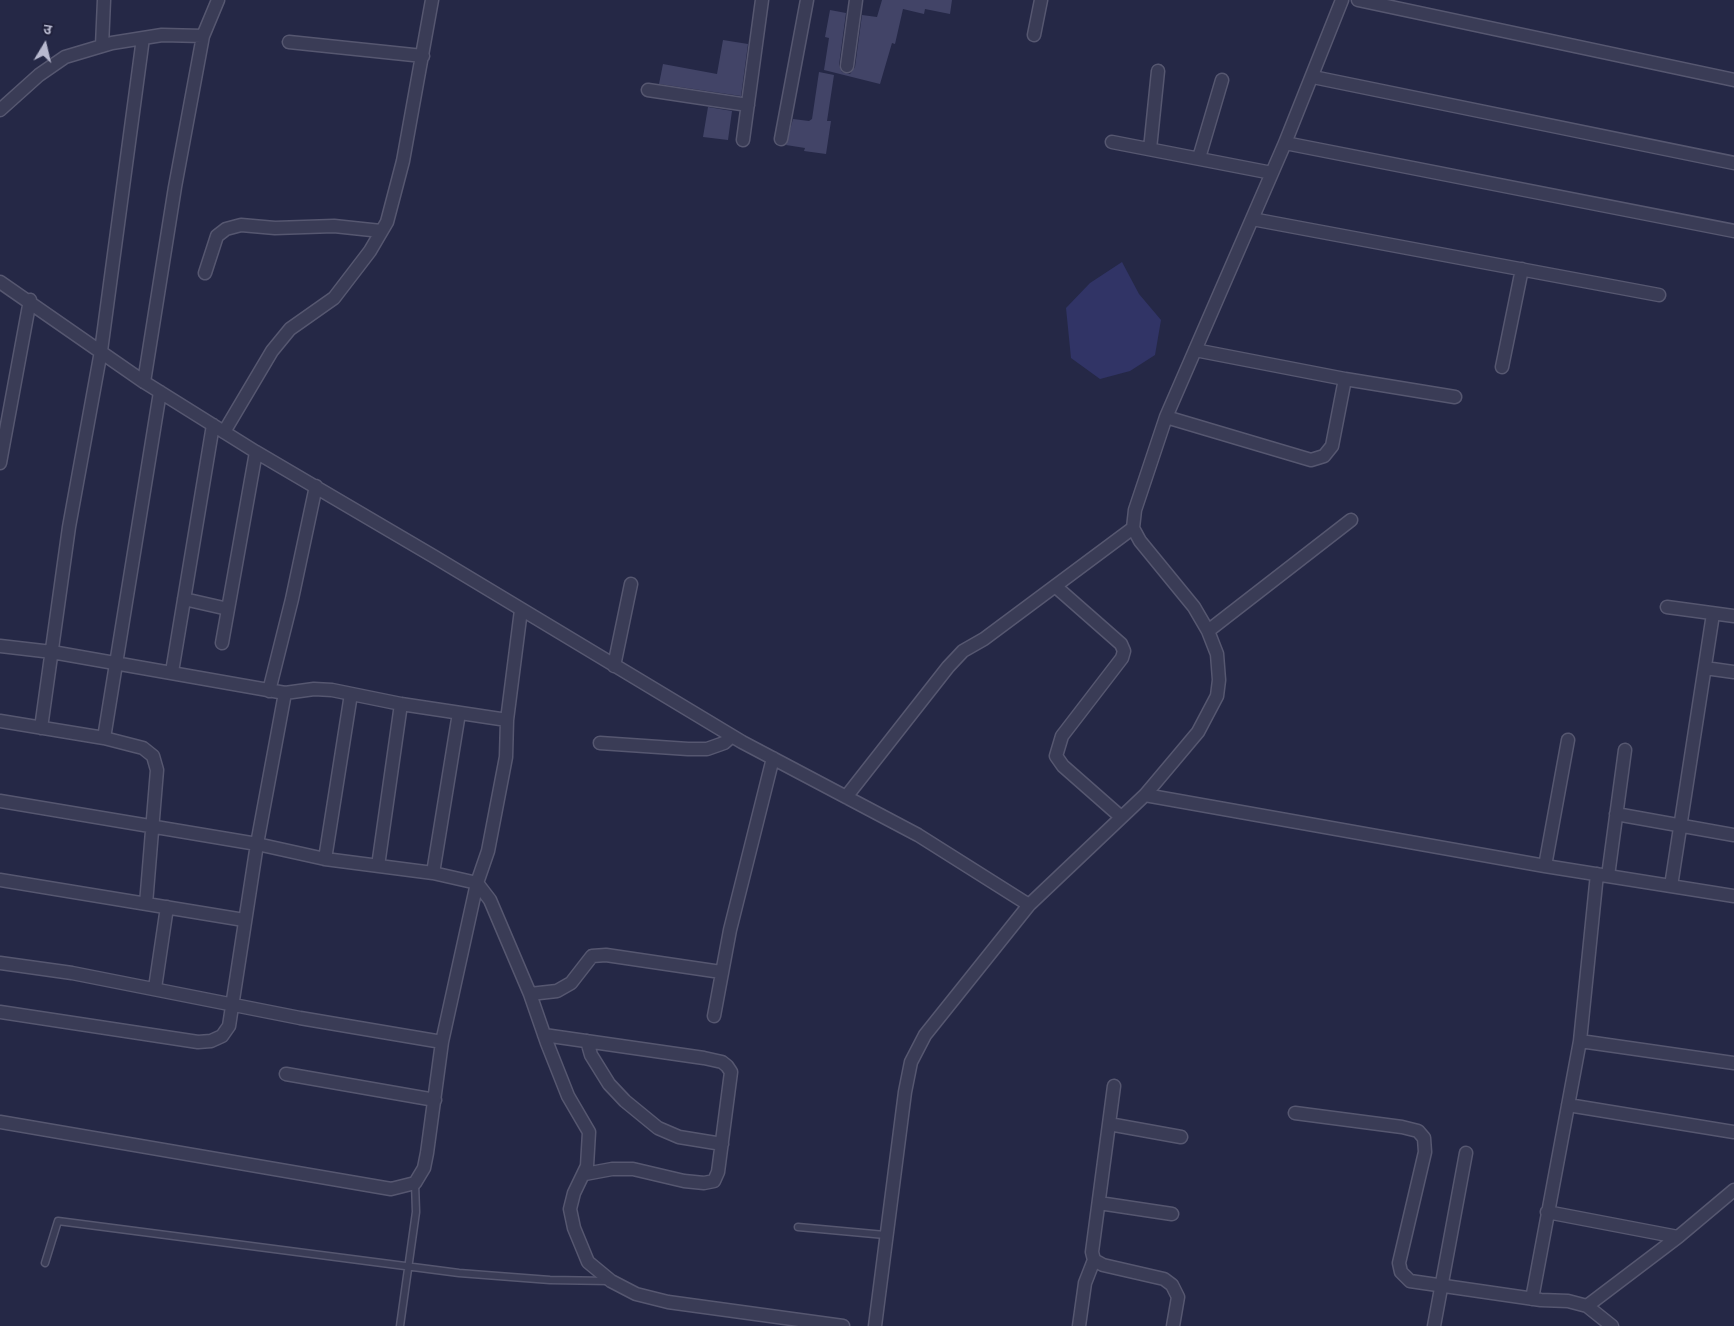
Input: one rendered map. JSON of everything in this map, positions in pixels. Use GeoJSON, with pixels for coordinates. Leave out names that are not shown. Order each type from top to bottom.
{"type":"FeatureCollection","features":[{"type":"Feature","properties":{"kind":"street"},"geometry":{"type":"LineString","coordinates":[[102,46],[104,0]]}},
{"type":"Feature","properties":{"kind":"street"},"geometry":{"type":"LineString","coordinates":[[144,382],[175,188],[203,36],[218,0]]}},
{"type":"Feature","properties":{"kind":"street"},"geometry":{"type":"LineString","coordinates":[[224,432],[272,351],[290,329],[334,298],[353,274],[381,231],[391,208],[403,161],[432,0]]}},
{"type":"Feature","properties":{"kind":"street"},"geometry":{"type":"LineString","coordinates":[[743,140],[762,0]]}},
{"type":"Feature","properties":{"kind":"street"},"geometry":{"type":"LineString","coordinates":[[781,139],[807,0]]}},
{"type":"Feature","properties":{"kind":"street"},"geometry":{"type":"LineString","coordinates":[[847,66],[856,0]]}},
{"type":"Feature","properties":{"kind":"street"},"geometry":{"type":"LineString","coordinates":[[1034,35],[1041,0]]}},
{"type":"Feature","properties":{"kind":"street"},"geometry":{"type":"LineString","coordinates":[[875,1326],[885,1235],[911,1062],[925,1035],[1029,905],[1144,795],[1198,732],[1209,715],[1217,696],[1219,680],[1216,654],[1208,631],[1194,607],[1140,541],[1133,528],[1135,510],[1166,417],[1286,143],[1342,0]]}},
{"type":"Feature","properties":{"kind":"street"},"geometry":{"type":"LineString","coordinates":[[1358,0],[1734,80]]}},
{"type":"Feature","properties":{"kind":"street"},"geometry":{"type":"LineString","coordinates":[[0,110],[39,76],[65,57],[102,46],[162,35],[203,36]]}},
{"type":"Feature","properties":{"kind":"street"},"geometry":{"type":"LineString","coordinates":[[41,728],[69,527],[101,351],[143,38]]}},
{"type":"Feature","properties":{"kind":"street"},"geometry":{"type":"LineString","coordinates":[[289,42],[423,56]]}},
{"type":"Feature","properties":{"kind":"street"},"geometry":{"type":"LineString","coordinates":[[1150,150],[1158,71]]}},
{"type":"Feature","properties":{"kind":"street"},"geometry":{"type":"LineString","coordinates":[[1313,77],[1734,163]]}},
{"type":"Feature","properties":{"kind":"street"},"geometry":{"type":"LineString","coordinates":[[1199,158],[1222,80]]}},
{"type":"Feature","properties":{"kind":"street"},"geometry":{"type":"LineString","coordinates":[[648,90],[748,105]]}},
{"type":"Feature","properties":{"kind":"street"},"geometry":{"type":"LineString","coordinates":[[1112,142],[1272,173]]}},
{"type":"Feature","properties":{"kind":"street"},"geometry":{"type":"LineString","coordinates":[[1286,143],[1734,231]]}},
{"type":"Feature","properties":{"kind":"street"},"geometry":{"type":"LineString","coordinates":[[1252,219],[1659,295]]}},
{"type":"Feature","properties":{"kind":"street"},"geometry":{"type":"LineString","coordinates":[[205,273],[217,236],[226,229],[241,226],[275,228],[334,226],[381,231]]}},
{"type":"Feature","properties":{"kind":"street"},"geometry":{"type":"LineString","coordinates":[[1502,367],[1522,269]]}},
{"type":"Feature","properties":{"kind":"street"},"geometry":{"type":"LineString","coordinates":[[0,282],[30,300],[144,382],[256,452],[316,486],[732,736],[918,835],[1029,905]]}},
{"type":"Feature","properties":{"kind":"street"},"geometry":{"type":"LineString","coordinates":[[0,463],[30,300]]}},
{"type":"Feature","properties":{"kind":"street"},"geometry":{"type":"LineString","coordinates":[[1195,350],[1345,380],[1455,397]]}},
{"type":"Feature","properties":{"kind":"street"},"geometry":{"type":"LineString","coordinates":[[1166,417],[1311,460],[1324,456],[1332,446],[1345,380]]}},
{"type":"Feature","properties":{"kind":"street"},"geometry":{"type":"LineString","coordinates":[[104,738],[160,392]]}},
{"type":"Feature","properties":{"kind":"street"},"geometry":{"type":"LineString","coordinates":[[172,672],[212,424]]}},
{"type":"Feature","properties":{"kind":"street"},"geometry":{"type":"LineString","coordinates":[[222,643],[256,452]]}},
{"type":"Feature","properties":{"kind":"street"},"geometry":{"type":"LineString","coordinates":[[269,691],[292,599],[316,486]]}},
{"type":"Feature","properties":{"kind":"street"},"geometry":{"type":"LineString","coordinates":[[1208,631],[1351,520]]}},
{"type":"Feature","properties":{"kind":"street"},"geometry":{"type":"LineString","coordinates":[[846,796],[948,667],[963,651],[1133,528]]}},
{"type":"Feature","properties":{"kind":"street"},"geometry":{"type":"LineString","coordinates":[[614,666],[631,584]]}},
{"type":"Feature","properties":{"kind":"street"},"geometry":{"type":"LineString","coordinates":[[1055,586],[1121,644],[1124,651],[1122,658],[1062,736],[1056,756],[1063,766],[1121,817]]}},
{"type":"Feature","properties":{"kind":"street"},"geometry":{"type":"LineString","coordinates":[[184,600],[228,609]]}},
{"type":"Feature","properties":{"kind":"street"},"geometry":{"type":"LineString","coordinates":[[1667,607],[1734,616]]}},
{"type":"Feature","properties":{"kind":"street"},"geometry":{"type":"LineString","coordinates":[[0,1122],[391,1189],[415,1183],[424,1168],[436,1100],[442,1042],[477,883],[488,851],[506,757],[507,720],[521,610]]}},
{"type":"Feature","properties":{"kind":"street"},"geometry":{"type":"LineString","coordinates":[[1671,886],[1713,614]]}},
{"type":"Feature","properties":{"kind":"street"},"geometry":{"type":"LineString","coordinates":[[0,646],[116,662],[269,691],[285,693],[314,688],[401,704],[507,720]]}},
{"type":"Feature","properties":{"kind":"street"},"geometry":{"type":"LineString","coordinates":[[1705,668],[1734,672]]}},
{"type":"Feature","properties":{"kind":"street"},"geometry":{"type":"LineString","coordinates":[[0,1012],[198,1042],[211,1041],[222,1036],[229,1026],[256,844],[285,693]]}},
{"type":"Feature","properties":{"kind":"street"},"geometry":{"type":"LineString","coordinates":[[326,859],[351,694]]}},
{"type":"Feature","properties":{"kind":"street"},"geometry":{"type":"LineString","coordinates":[[378,866],[401,704]]}},
{"type":"Feature","properties":{"kind":"street"},"geometry":{"type":"LineString","coordinates":[[433,872],[459,713]]}},
{"type":"Feature","properties":{"kind":"street"},"geometry":{"type":"LineString","coordinates":[[0,721],[104,738],[143,748],[153,756],[157,770],[154,827],[146,904]]}},
{"type":"Feature","properties":{"kind":"street"},"geometry":{"type":"LineString","coordinates":[[600,743],[707,749],[724,743],[732,736]]}},
{"type":"Feature","properties":{"kind":"street"},"geometry":{"type":"LineString","coordinates":[[1545,866],[1568,740]]}},
{"type":"Feature","properties":{"kind":"street"},"geometry":{"type":"LineString","coordinates":[[1532,1298],[1580,1042],[1602,875],[1616,814],[1625,750]]}},
{"type":"Feature","properties":{"kind":"street"},"geometry":{"type":"LineString","coordinates":[[714,1016],[721,972],[773,758]]}},
{"type":"Feature","properties":{"kind":"street"},"geometry":{"type":"LineString","coordinates":[[1144,795],[1545,866],[1734,896]]}},
{"type":"Feature","properties":{"kind":"street"},"geometry":{"type":"LineString","coordinates":[[1,804],[256,844],[326,859],[433,872],[477,883],[490,900],[530,994],[568,1096],[589,1132],[589,1152],[585,1174],[574,1193],[570,1209],[574,1228],[588,1262],[611,1282],[636,1294],[668,1302],[844,1326]]}},
{"type":"Feature","properties":{"kind":"street"},"geometry":{"type":"LineString","coordinates":[[1616,814],[1734,835]]}},
{"type":"Feature","properties":{"kind":"street"},"geometry":{"type":"LineString","coordinates":[[0,880],[244,920]]}},
{"type":"Feature","properties":{"kind":"street"},"geometry":{"type":"LineString","coordinates":[[155,988],[167,907]]}},
{"type":"Feature","properties":{"kind":"street"},"geometry":{"type":"LineString","coordinates":[[530,994],[557,991],[571,983],[592,956],[606,955],[721,972]]}},
{"type":"Feature","properties":{"kind":"street"},"geometry":{"type":"LineString","coordinates":[[0,963],[72,973],[232,1003],[300,1018],[442,1042]]}},
{"type":"Feature","properties":{"kind":"street"},"geometry":{"type":"LineString","coordinates":[[544,1035],[704,1058],[727,1066],[731,1072],[718,1172],[714,1180],[704,1183],[633,1169],[612,1169],[585,1174]]}},
{"type":"Feature","properties":{"kind":"street"},"geometry":{"type":"LineString","coordinates":[[587,1041],[591,1055],[609,1084],[625,1101],[658,1128],[679,1137],[722,1144]]}},
{"type":"Feature","properties":{"kind":"street"},"geometry":{"type":"LineString","coordinates":[[1580,1042],[1734,1063]]}},
{"type":"Feature","properties":{"kind":"street"},"geometry":{"type":"LineString","coordinates":[[286,1074],[436,1100]]}},
{"type":"Feature","properties":{"kind":"street"},"geometry":{"type":"LineString","coordinates":[[1079,1326],[1085,1283],[1094,1260],[1092,1252],[1114,1086]]}},
{"type":"Feature","properties":{"kind":"street"},"geometry":{"type":"LineString","coordinates":[[1568,1105],[1734,1132]]}},
{"type":"Feature","properties":{"kind":"street"},"geometry":{"type":"LineString","coordinates":[[1295,1114],[1402,1127],[1418,1131],[1424,1138],[1424,1152],[1399,1262],[1401,1272],[1410,1281],[1443,1284],[1532,1298],[1568,1301],[1587,1306],[1612,1326]]}},
{"type":"Feature","properties":{"kind":"street"},"geometry":{"type":"LineString","coordinates":[[1109,1124],[1181,1137]]}},
{"type":"Feature","properties":{"kind":"street"},"geometry":{"type":"LineString","coordinates":[[1434,1326],[1466,1153]]}},
{"type":"Feature","properties":{"kind":"street"},"geometry":{"type":"LineString","coordinates":[[1587,1306],[1678,1237],[1734,1190]]}},
{"type":"Feature","properties":{"kind":"street"},"geometry":{"type":"LineString","coordinates":[[1098,1203],[1172,1214]]}},
{"type":"Feature","properties":{"kind":"street"},"geometry":{"type":"LineString","coordinates":[[1547,1212],[1678,1237]]}},
{"type":"Feature","properties":{"kind":"street"},"geometry":{"type":"LineString","coordinates":[[1094,1260],[1102,1265],[1164,1279],[1172,1285],[1178,1297],[1173,1326]]}},
{"type":"Feature","properties":{"kind":"lane"},"geometry":{"type":"LineString","coordinates":[[400,1326],[416,1212],[415,1183]]}},
{"type":"Feature","properties":{"kind":"lane"},"geometry":{"type":"LineString","coordinates":[[46,1263],[58,1221],[409,1267],[541,1279],[611,1282]]}},
{"type":"Feature","properties":{"kind":"lane"},"geometry":{"type":"LineString","coordinates":[[798,1227],[885,1235]]}},
{"type":"Feature","properties":{"kind":"shaded area"},"geometry":{"type":"Polygon","coordinates":[[[1122,262],[1139,294],[1161,320],[1155,355],[1130,371],[1100,379],[1071,358],[1066,308],[1090,283],[1122,262]]]}},
{"type":"Feature","properties":{"kind":"building"},"geometry":{"type":"Polygon","coordinates":[[[882,0],[952,0],[950,14],[925,9],[924,14],[903,9],[895,44],[892,43],[880,84],[824,70],[829,38],[825,37],[830,10],[846,13],[839,65],[842,72],[850,74],[855,67],[862,15],[877,17],[882,0]]]}},
{"type":"Feature","properties":{"kind":"building"},"geometry":{"type":"Polygon","coordinates":[[[723,40],[748,44],[741,96],[659,84],[663,64],[717,74],[723,40]]]}},
{"type":"Feature","properties":{"kind":"building"},"geometry":{"type":"Polygon","coordinates":[[[819,72],[834,75],[827,121],[831,121],[826,154],[804,151],[805,148],[786,145],[793,119],[809,121],[812,119],[819,72]]]}},
{"type":"Feature","properties":{"kind":"building"},"geometry":{"type":"Polygon","coordinates":[[[708,107],[732,111],[728,140],[703,137],[708,107]]]}}]}
